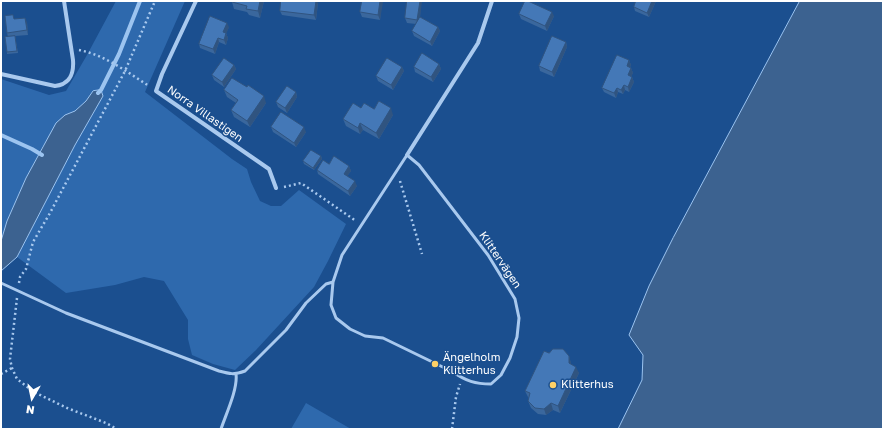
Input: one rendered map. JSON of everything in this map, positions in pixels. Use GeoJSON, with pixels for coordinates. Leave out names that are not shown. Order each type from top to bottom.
{"type":"FeatureCollection","features":[{"type":"Feature","properties":{"kind":"street"},"geometry":{"type":"LineString","coordinates":[[1,74],[55,86],[66,83],[74,67],[64,1]]}},
{"type":"Feature","properties":{"kind":"street","name":"Norra Villastigen"},"geometry":{"type":"LineString","coordinates":[[196,1],[162,74],[156,91],[269,169],[276,188]]}},
{"type":"Feature","properties":{"kind":"street"},"geometry":{"type":"LineString","coordinates":[[407,154],[478,43],[492,1]]}},
{"type":"Feature","properties":{"kind":"lane"},"geometry":{"type":"LineString","coordinates":[[407,154],[342,255],[333,282],[332,305],[336,318],[350,329],[365,336],[383,338],[453,372],[462,378]]}},
{"type":"Feature","properties":{"kind":"lane","name":"Klittervägen"},"geometry":{"type":"LineString","coordinates":[[407,154],[419,165],[488,255],[515,299],[519,318],[518,337],[510,358],[501,375],[491,384],[478,384],[462,378]]}},
{"type":"Feature","properties":{"kind":"lane"},"geometry":{"type":"LineString","coordinates":[[1,283],[66,313],[219,371],[236,374],[245,371],[286,330],[306,303],[326,284],[333,282]]}},
{"type":"Feature","properties":{"kind":"lane"},"geometry":{"type":"LineString","coordinates":[[221,429],[235,390],[237,380],[236,374]]}},
{"type":"Feature","properties":{"kind":"path"},"geometry":{"type":"LineString","coordinates":[[117,429],[34,392],[18,379],[12,368],[10,358],[11,344],[20,276],[26,269],[33,242],[50,213],[125,71],[155,1]]}},
{"type":"Feature","properties":{"kind":"path"},"geometry":{"type":"LineString","coordinates":[[71,49],[92,53],[110,62],[156,91]]}},
{"type":"Feature","properties":{"kind":"path"},"geometry":{"type":"LineString","coordinates":[[396,170],[422,254]]}},
{"type":"Feature","properties":{"kind":"path"},"geometry":{"type":"LineString","coordinates":[[276,188],[301,183],[361,225]]}},
{"type":"Feature","properties":{"kind":"path"},"geometry":{"type":"LineString","coordinates":[[1,374],[12,368]]}},
{"type":"Feature","properties":{"kind":"path"},"geometry":{"type":"LineString","coordinates":[[452,429],[456,397],[462,378]]}},
{"type":"Feature","properties":{"kind":"shaded area"},"geometry":{"type":"Polygon","coordinates":[[[116,1],[185,1],[145,92],[247,169],[260,201],[271,206],[281,206],[299,190],[346,224],[314,287],[256,350],[235,370],[213,364],[192,355],[188,339],[188,320],[164,281],[144,277],[115,285],[66,293],[17,257],[75,145],[103,96],[101,90],[93,91],[75,112],[65,115],[43,146],[26,178],[7,221],[1,241],[1,79],[49,95],[66,91],[116,1]]]}},
{"type":"Feature","properties":{"kind":"shaded area"},"geometry":{"type":"Polygon","coordinates":[[[800,1],[883,1],[883,429],[618,429],[642,380],[643,355],[629,335],[649,286],[673,238],[800,1]]]}},
{"type":"Feature","properties":{"kind":"shaded area"},"geometry":{"type":"Polygon","coordinates":[[[101,90],[103,96],[75,145],[17,257],[1,271],[1,241],[7,221],[26,178],[56,123],[65,115],[75,111],[86,101],[93,91],[101,90]]]}},
{"type":"Feature","properties":{"kind":"shaded area"},"geometry":{"type":"Polygon","coordinates":[[[306,403],[351,429],[291,429],[306,403]]]}},
{"type":"Feature","properties":{"kind":"building"},"geometry":{"type":"Polygon","coordinates":[[[232,1],[260,1],[258,11],[246,9],[247,6],[232,1]]]}},
{"type":"Feature","properties":{"kind":"building"},"geometry":{"type":"Polygon","coordinates":[[[281,1],[316,1],[314,15],[280,11],[281,1]]]}},
{"type":"Feature","properties":{"kind":"building"},"geometry":{"type":"Polygon","coordinates":[[[362,1],[380,1],[378,15],[360,12],[362,1]]]}},
{"type":"Feature","properties":{"kind":"building"},"geometry":{"type":"Polygon","coordinates":[[[407,1],[420,1],[417,20],[405,18],[407,1]]]}},
{"type":"Feature","properties":{"kind":"building"},"geometry":{"type":"Polygon","coordinates":[[[525,1],[552,12],[545,26],[519,14],[525,1]]]}},
{"type":"Feature","properties":{"kind":"building"},"geometry":{"type":"Polygon","coordinates":[[[636,1],[652,1],[647,13],[634,7],[636,1]]]}},
{"type":"Feature","properties":{"kind":"building"},"geometry":{"type":"Polygon","coordinates":[[[13,15],[14,19],[25,18],[27,30],[7,33],[5,16],[13,15]]]}},
{"type":"Feature","properties":{"kind":"building"},"geometry":{"type":"Polygon","coordinates":[[[210,16],[227,23],[223,32],[226,33],[224,40],[218,38],[213,49],[199,44],[210,16]]]}},
{"type":"Feature","properties":{"kind":"building"},"geometry":{"type":"Polygon","coordinates":[[[420,17],[438,27],[430,42],[412,31],[420,17]]]}},
{"type":"Feature","properties":{"kind":"building"},"geometry":{"type":"Polygon","coordinates":[[[15,36],[17,51],[7,52],[5,37],[15,36]]]}},
{"type":"Feature","properties":{"kind":"building"},"geometry":{"type":"Polygon","coordinates":[[[552,36],[566,42],[552,72],[539,66],[552,36]]]}},
{"type":"Feature","properties":{"kind":"building"},"geometry":{"type":"Polygon","coordinates":[[[422,53],[439,64],[431,77],[414,67],[422,53]]]}},
{"type":"Feature","properties":{"kind":"building"},"geometry":{"type":"Polygon","coordinates":[[[617,55],[629,60],[627,66],[631,68],[628,75],[632,77],[628,87],[624,85],[621,90],[617,88],[614,93],[602,88],[617,55]]]}},
{"type":"Feature","properties":{"kind":"building"},"geometry":{"type":"Polygon","coordinates":[[[224,58],[234,65],[222,82],[212,75],[224,58]]]}},
{"type":"Feature","properties":{"kind":"building"},"geometry":{"type":"Polygon","coordinates":[[[387,58],[402,67],[391,85],[376,76],[387,58]]]}},
{"type":"Feature","properties":{"kind":"building"},"geometry":{"type":"Polygon","coordinates":[[[232,78],[247,87],[248,85],[264,96],[247,121],[231,110],[238,100],[224,90],[232,78]]]}},
{"type":"Feature","properties":{"kind":"building"},"geometry":{"type":"Polygon","coordinates":[[[287,86],[296,92],[285,108],[276,102],[287,86]]]}},
{"type":"Feature","properties":{"kind":"building"},"geometry":{"type":"Polygon","coordinates":[[[379,101],[391,108],[376,133],[360,123],[358,128],[343,119],[353,103],[361,108],[364,103],[374,109],[379,101]]]}},
{"type":"Feature","properties":{"kind":"building"},"geometry":{"type":"Polygon","coordinates":[[[281,112],[304,127],[294,143],[271,127],[281,112]]]}},
{"type":"Feature","properties":{"kind":"building"},"geometry":{"type":"Polygon","coordinates":[[[311,150],[321,156],[313,168],[303,161],[311,150]]]}},
{"type":"Feature","properties":{"kind":"building"},"geometry":{"type":"Polygon","coordinates":[[[334,156],[349,166],[344,174],[355,181],[348,191],[317,170],[323,160],[329,164],[334,156]]]}},
{"type":"Feature","properties":{"kind":"building","name":"Klitterhus"},"geometry":{"type":"Polygon","coordinates":[[[553,349],[563,349],[569,356],[569,363],[576,367],[558,406],[551,403],[544,409],[535,408],[528,401],[530,393],[525,391],[544,351],[549,353],[553,349]]]}},
{"type":"Feature","properties":{"kind":"waterway"},"geometry":{"type":"LineString","coordinates":[[98,93],[101,90],[119,54],[140,1]]}},
{"type":"Feature","properties":{"kind":"waterway"},"geometry":{"type":"LineString","coordinates":[[1,135],[42,155]]}},
{"type":"Feature","properties":{"kind":"place","name":"Ängelholm Klitterhus"},"geometry":{"type":"Point","coordinates":[435,364]}},
{"type":"Feature","properties":{"kind":"place","name":"Klitterhus"},"geometry":{"type":"Point","coordinates":[553,385]}}]}
